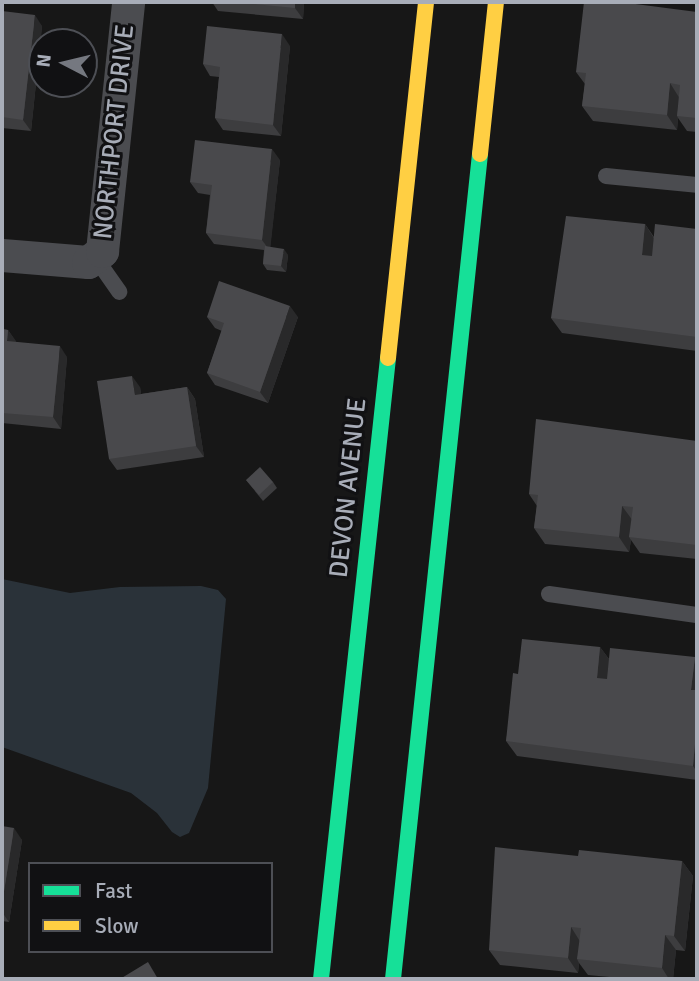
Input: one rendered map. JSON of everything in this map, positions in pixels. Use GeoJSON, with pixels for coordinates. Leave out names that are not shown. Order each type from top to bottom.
{"type":"FeatureCollection","features":[{"type":"Feature","properties":{"kind":"main road","name":"DEVON AVENUE"},"geometry":{"type":"LineString","coordinates":[[321,979],[426,2]]}},
{"type":"Feature","properties":{"kind":"main road"},"geometry":{"type":"LineString","coordinates":[[393,979],[496,2]]}},
{"type":"Feature","properties":{"kind":"street","name":"NORTHPORT DRIVE"},"geometry":{"type":"LineString","coordinates":[[97,260],[105,237],[128,2]]}},
{"type":"Feature","properties":{"kind":"street"},"geometry":{"type":"LineString","coordinates":[[2,255],[97,260]]}},
{"type":"Feature","properties":{"kind":"lane"},"geometry":{"type":"LineString","coordinates":[[606,176],[697,185]]}},
{"type":"Feature","properties":{"kind":"lane"},"geometry":{"type":"LineString","coordinates":[[97,260],[119,292]]}},
{"type":"Feature","properties":{"kind":"lane"},"geometry":{"type":"LineString","coordinates":[[549,594],[697,615]]}},
{"type":"Feature","properties":{"kind":"shaded area"},"geometry":{"type":"Polygon","coordinates":[[[2,579],[70,593],[120,587],[201,586],[218,590],[226,599],[208,788],[189,833],[180,837],[172,832],[157,813],[131,793],[2,747],[2,579]]]}},
{"type":"Feature","properties":{"kind":"building"},"geometry":{"type":"Polygon","coordinates":[[[234,2],[295,2],[295,8],[234,2]]]}},
{"type":"Feature","properties":{"kind":"building"},"geometry":{"type":"Polygon","coordinates":[[[584,2],[620,2],[697,12],[697,118],[677,116],[680,85],[670,83],[667,115],[582,106],[586,73],[576,72],[584,2]]]}},
{"type":"Feature","properties":{"kind":"building"},"geometry":{"type":"Polygon","coordinates":[[[2,11],[35,15],[34,28],[28,28],[28,76],[23,120],[2,117],[2,11]]]}},
{"type":"Feature","properties":{"kind":"building"},"geometry":{"type":"Polygon","coordinates":[[[207,26],[282,34],[273,125],[215,118],[220,67],[203,64],[207,26]]]}},
{"type":"Feature","properties":{"kind":"building"},"geometry":{"type":"Polygon","coordinates":[[[195,140],[272,149],[262,240],[206,233],[212,185],[190,182],[195,140]]]}},
{"type":"Feature","properties":{"kind":"building"},"geometry":{"type":"Polygon","coordinates":[[[566,216],[645,224],[642,255],[652,256],[655,224],[697,229],[697,337],[551,318],[566,216]]]}},
{"type":"Feature","properties":{"kind":"building"},"geometry":{"type":"Polygon","coordinates":[[[265,246],[284,249],[281,266],[263,264],[265,246]]]}},
{"type":"Feature","properties":{"kind":"building"},"geometry":{"type":"Polygon","coordinates":[[[219,281],[290,306],[260,392],[207,373],[224,323],[207,317],[219,281]]]}},
{"type":"Feature","properties":{"kind":"building"},"geometry":{"type":"Polygon","coordinates":[[[2,329],[8,330],[7,341],[60,346],[53,417],[2,413],[2,329]]]}},
{"type":"Feature","properties":{"kind":"building"},"geometry":{"type":"Polygon","coordinates":[[[132,376],[135,395],[187,387],[196,446],[109,459],[97,381],[132,376]]]}},
{"type":"Feature","properties":{"kind":"building"},"geometry":{"type":"Polygon","coordinates":[[[536,419],[697,441],[697,545],[629,537],[633,507],[622,506],[619,537],[534,528],[538,495],[529,494],[536,419]]]}},
{"type":"Feature","properties":{"kind":"building"},"geometry":{"type":"Polygon","coordinates":[[[260,467],[273,482],[259,495],[246,480],[260,467]]]}},
{"type":"Feature","properties":{"kind":"building"},"geometry":{"type":"Polygon","coordinates":[[[522,639],[600,647],[597,678],[607,679],[610,648],[695,657],[691,690],[697,690],[693,766],[506,741],[513,673],[518,674],[522,639]]]}},
{"type":"Feature","properties":{"kind":"building"},"geometry":{"type":"Polygon","coordinates":[[[2,826],[14,828],[2,904],[2,826]]]}},
{"type":"Feature","properties":{"kind":"building"},"geometry":{"type":"Polygon","coordinates":[[[495,847],[578,856],[579,850],[682,861],[674,936],[665,935],[662,968],[577,959],[581,928],[571,927],[568,958],[489,950],[495,847]]]}},
{"type":"Feature","properties":{"kind":"building"},"geometry":{"type":"Polygon","coordinates":[[[148,962],[158,979],[120,979],[148,962]]]}},
{"type":"Feature","properties":{"kind":"traffic: fast"},"geometry":{"type":"LineString","coordinates":[[393,979],[480,154]]}},
{"type":"Feature","properties":{"kind":"traffic: fast"},"geometry":{"type":"LineString","coordinates":[[321,979],[388,358]]}},
{"type":"Feature","properties":{"kind":"traffic: slow"},"geometry":{"type":"LineString","coordinates":[[388,358],[426,2]]}},
{"type":"Feature","properties":{"kind":"traffic: slow"},"geometry":{"type":"LineString","coordinates":[[480,154],[496,2]]}}]}
